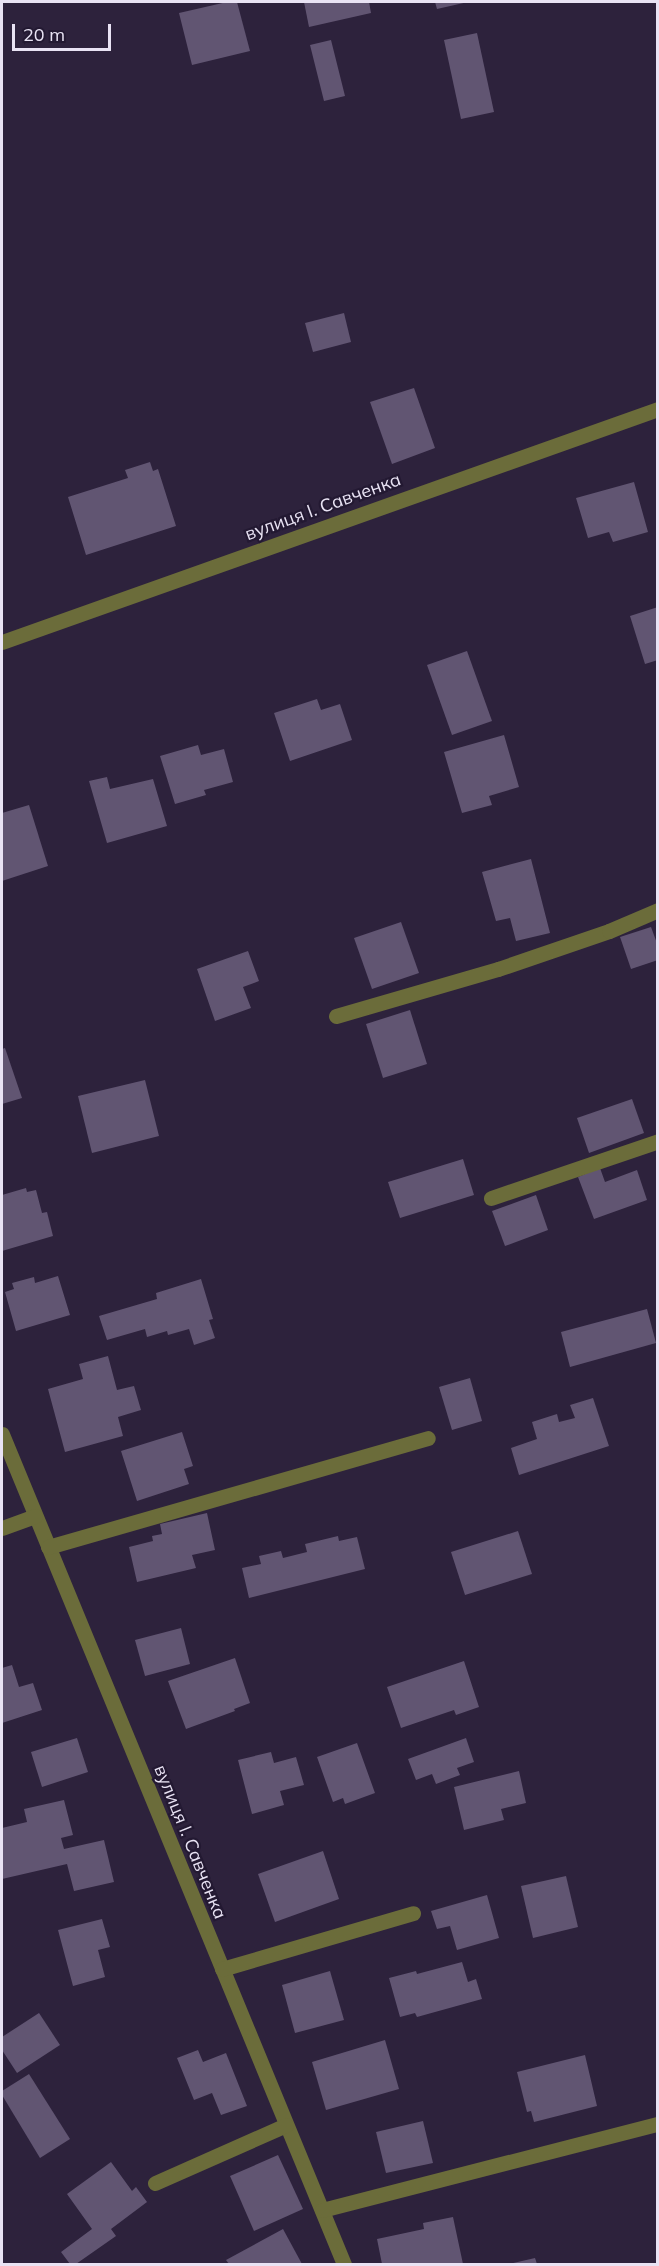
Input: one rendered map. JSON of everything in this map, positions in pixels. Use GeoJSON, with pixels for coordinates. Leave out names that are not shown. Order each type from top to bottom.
{"type":"FeatureCollection","features":[{"type":"Feature","properties":{"kind":"street","name":"вулиця І. Савченка"},"geometry":{"type":"LineString","coordinates":[[2,642],[657,409]]}},
{"type":"Feature","properties":{"kind":"street"},"geometry":{"type":"LineString","coordinates":[[336,1016],[498,969],[609,931],[657,910]]}},
{"type":"Feature","properties":{"kind":"street"},"geometry":{"type":"LineString","coordinates":[[491,1198],[657,1141]]}},
{"type":"Feature","properties":{"kind":"street","name":"вулиця І. Савченка"},"geometry":{"type":"LineString","coordinates":[[2,1434],[344,2265]]}},
{"type":"Feature","properties":{"kind":"street"},"geometry":{"type":"LineString","coordinates":[[48,1547],[428,1438]]}},
{"type":"Feature","properties":{"kind":"street"},"geometry":{"type":"LineString","coordinates":[[2,1528],[35,1516]]}},
{"type":"Feature","properties":{"kind":"street"},"geometry":{"type":"LineString","coordinates":[[222,1969],[413,1913]]}},
{"type":"Feature","properties":{"kind":"street"},"geometry":{"type":"LineString","coordinates":[[322,2210],[657,2124]]}},
{"type":"Feature","properties":{"kind":"street"},"geometry":{"type":"LineString","coordinates":[[155,2183],[286,2125]]}},
{"type":"Feature","properties":{"kind":"building"},"geometry":{"type":"Polygon","coordinates":[[[227,2],[237,2],[250,51],[192,65],[179,13],[227,2]]]}},
{"type":"Feature","properties":{"kind":"building"},"geometry":{"type":"Polygon","coordinates":[[[304,2],[369,2],[371,13],[309,27],[304,2]]]}},
{"type":"Feature","properties":{"kind":"building"},"geometry":{"type":"Polygon","coordinates":[[[435,2],[468,2],[437,9],[435,2]]]}},
{"type":"Feature","properties":{"kind":"building"},"geometry":{"type":"Polygon","coordinates":[[[477,33],[494,112],[461,119],[444,40],[477,33]]]}},
{"type":"Feature","properties":{"kind":"building"},"geometry":{"type":"Polygon","coordinates":[[[331,40],[345,96],[324,101],[310,45],[331,40]]]}},
{"type":"Feature","properties":{"kind":"building"},"geometry":{"type":"Polygon","coordinates":[[[344,313],[351,342],[313,352],[305,323],[344,313]]]}},
{"type":"Feature","properties":{"kind":"building"},"geometry":{"type":"Polygon","coordinates":[[[414,388],[435,448],[392,464],[370,402],[414,388]]]}},
{"type":"Feature","properties":{"kind":"building"},"geometry":{"type":"Polygon","coordinates":[[[150,462],[153,471],[158,469],[176,526],[86,555],[68,497],[128,478],[125,470],[150,462]]]}},
{"type":"Feature","properties":{"kind":"building"},"geometry":{"type":"Polygon","coordinates":[[[634,482],[648,532],[613,542],[609,532],[588,538],[576,498],[634,482]]]}},
{"type":"Feature","properties":{"kind":"building"},"geometry":{"type":"Polygon","coordinates":[[[658,607],[658,660],[645,664],[630,616],[658,607]]]}},
{"type":"Feature","properties":{"kind":"building"},"geometry":{"type":"Polygon","coordinates":[[[467,651],[492,721],[452,735],[427,665],[467,651]]]}},
{"type":"Feature","properties":{"kind":"building"},"geometry":{"type":"Polygon","coordinates":[[[317,699],[321,710],[340,704],[352,740],[290,761],[274,713],[317,699]]]}},
{"type":"Feature","properties":{"kind":"building"},"geometry":{"type":"Polygon","coordinates":[[[504,735],[519,787],[489,796],[492,805],[462,813],[444,752],[504,735]]]}},
{"type":"Feature","properties":{"kind":"building"},"geometry":{"type":"Polygon","coordinates":[[[198,745],[201,755],[224,749],[233,782],[204,790],[206,795],[175,804],[160,756],[198,745]]]}},
{"type":"Feature","properties":{"kind":"building"},"geometry":{"type":"Polygon","coordinates":[[[107,777],[110,789],[153,779],[167,826],[107,843],[89,781],[107,777]]]}},
{"type":"Feature","properties":{"kind":"building"},"geometry":{"type":"Polygon","coordinates":[[[29,805],[48,866],[2,881],[2,813],[29,805]]]}},
{"type":"Feature","properties":{"kind":"building"},"geometry":{"type":"Polygon","coordinates":[[[531,859],[550,933],[516,941],[510,918],[496,921],[482,872],[531,859]]]}},
{"type":"Feature","properties":{"kind":"building"},"geometry":{"type":"Polygon","coordinates":[[[401,922],[419,973],[372,989],[354,938],[401,922]]]}},
{"type":"Feature","properties":{"kind":"building"},"geometry":{"type":"Polygon","coordinates":[[[651,927],[658,946],[658,960],[631,969],[620,937],[651,927]]]}},
{"type":"Feature","properties":{"kind":"building"},"geometry":{"type":"Polygon","coordinates":[[[248,951],[259,981],[243,987],[251,1008],[215,1021],[197,969],[248,951]]]}},
{"type":"Feature","properties":{"kind":"building"},"geometry":{"type":"Polygon","coordinates":[[[410,1010],[427,1064],[383,1078],[366,1024],[410,1010]]]}},
{"type":"Feature","properties":{"kind":"building"},"geometry":{"type":"Polygon","coordinates":[[[5,1048],[22,1098],[2,1104],[2,1049],[5,1048]]]}},
{"type":"Feature","properties":{"kind":"building"},"geometry":{"type":"Polygon","coordinates":[[[145,1080],[159,1136],[92,1153],[78,1096],[145,1080]]]}},
{"type":"Feature","properties":{"kind":"building"},"geometry":{"type":"Polygon","coordinates":[[[632,1099],[644,1133],[589,1153],[577,1118],[632,1099]]]}},
{"type":"Feature","properties":{"kind":"building"},"geometry":{"type":"Polygon","coordinates":[[[463,1159],[474,1195],[400,1218],[388,1182],[463,1159]]]}},
{"type":"Feature","properties":{"kind":"building"},"geometry":{"type":"Polygon","coordinates":[[[600,1168],[605,1182],[637,1170],[647,1200],[594,1219],[578,1177],[600,1168]]]}},
{"type":"Feature","properties":{"kind":"building"},"geometry":{"type":"Polygon","coordinates":[[[26,1188],[27,1192],[36,1190],[42,1213],[47,1212],[53,1236],[2,1251],[2,1195],[26,1188]]]}},
{"type":"Feature","properties":{"kind":"building"},"geometry":{"type":"Polygon","coordinates":[[[536,1195],[548,1230],[505,1246],[492,1211],[536,1195]]]}},
{"type":"Feature","properties":{"kind":"building"},"geometry":{"type":"Polygon","coordinates":[[[58,1276],[70,1315],[16,1331],[5,1292],[14,1289],[12,1283],[34,1277],[35,1283],[58,1276]]]}},
{"type":"Feature","properties":{"kind":"building"},"geometry":{"type":"Polygon","coordinates":[[[201,1279],[213,1319],[209,1320],[215,1338],[194,1345],[189,1329],[168,1335],[167,1331],[147,1337],[145,1329],[107,1340],[99,1316],[157,1299],[156,1293],[201,1279]]]}},
{"type":"Feature","properties":{"kind":"building"},"geometry":{"type":"Polygon","coordinates":[[[647,1309],[656,1343],[570,1367],[561,1332],[647,1309]]]}},
{"type":"Feature","properties":{"kind":"building"},"geometry":{"type":"Polygon","coordinates":[[[108,1356],[117,1390],[134,1386],[141,1410],[118,1417],[123,1436],[65,1452],[48,1389],[83,1379],[79,1364],[108,1356]]]}},
{"type":"Feature","properties":{"kind":"building"},"geometry":{"type":"Polygon","coordinates":[[[470,1378],[482,1421],[452,1430],[439,1387],[470,1378]]]}},
{"type":"Feature","properties":{"kind":"building"},"geometry":{"type":"Polygon","coordinates":[[[593,1398],[609,1446],[519,1475],[511,1448],[537,1439],[532,1422],[557,1414],[559,1422],[575,1418],[570,1405],[593,1398]]]}},
{"type":"Feature","properties":{"kind":"building"},"geometry":{"type":"Polygon","coordinates":[[[182,1432],[193,1466],[184,1469],[189,1484],[137,1501],[121,1451],[182,1432]]]}},
{"type":"Feature","properties":{"kind":"building"},"geometry":{"type":"Polygon","coordinates":[[[207,1513],[215,1550],[192,1555],[196,1568],[137,1582],[129,1547],[153,1541],[152,1536],[162,1534],[160,1524],[207,1513]]]}},
{"type":"Feature","properties":{"kind":"building"},"geometry":{"type":"Polygon","coordinates":[[[518,1531],[532,1574],[465,1595],[451,1552],[518,1531]]]}},
{"type":"Feature","properties":{"kind":"building"},"geometry":{"type":"Polygon","coordinates":[[[338,1536],[339,1541],[357,1537],[365,1569],[249,1598],[242,1568],[261,1564],[259,1556],[281,1551],[283,1558],[307,1552],[305,1544],[338,1536]]]}},
{"type":"Feature","properties":{"kind":"building"},"geometry":{"type":"Polygon","coordinates":[[[181,1628],[190,1664],[145,1676],[135,1640],[181,1628]]]}},
{"type":"Feature","properties":{"kind":"building"},"geometry":{"type":"Polygon","coordinates":[[[235,1658],[250,1703],[186,1729],[168,1681],[235,1658]]]}},
{"type":"Feature","properties":{"kind":"building"},"geometry":{"type":"Polygon","coordinates":[[[464,1661],[479,1707],[456,1715],[454,1710],[401,1728],[387,1687],[464,1661]]]}},
{"type":"Feature","properties":{"kind":"building"},"geometry":{"type":"Polygon","coordinates":[[[12,1665],[19,1687],[33,1683],[42,1710],[2,1723],[2,1668],[12,1665]]]}},
{"type":"Feature","properties":{"kind":"building"},"geometry":{"type":"Polygon","coordinates":[[[77,1738],[88,1772],[42,1787],[31,1752],[77,1738]]]}},
{"type":"Feature","properties":{"kind":"building"},"geometry":{"type":"Polygon","coordinates":[[[466,1738],[474,1762],[457,1768],[460,1775],[436,1784],[432,1774],[416,1780],[408,1759],[466,1738]]]}},
{"type":"Feature","properties":{"kind":"building"},"geometry":{"type":"Polygon","coordinates":[[[357,1743],[375,1793],[345,1804],[343,1798],[333,1802],[317,1757],[357,1743]]]}},
{"type":"Feature","properties":{"kind":"building"},"geometry":{"type":"Polygon","coordinates":[[[271,1752],[274,1763],[296,1757],[304,1785],[280,1791],[284,1805],[252,1814],[238,1760],[271,1752]]]}},
{"type":"Feature","properties":{"kind":"building"},"geometry":{"type":"Polygon","coordinates":[[[519,1771],[526,1803],[501,1809],[504,1820],[464,1830],[454,1787],[519,1771]]]}},
{"type":"Feature","properties":{"kind":"building"},"geometry":{"type":"Polygon","coordinates":[[[64,1800],[73,1835],[61,1838],[64,1849],[104,1840],[114,1882],[74,1891],[67,1864],[2,1879],[2,1828],[27,1822],[24,1809],[64,1800]]]}},
{"type":"Feature","properties":{"kind":"building"},"geometry":{"type":"Polygon","coordinates":[[[323,1851],[339,1899],[275,1922],[258,1874],[323,1851]]]}},
{"type":"Feature","properties":{"kind":"building"},"geometry":{"type":"Polygon","coordinates":[[[566,1876],[578,1927],[533,1938],[521,1886],[566,1876]]]}},
{"type":"Feature","properties":{"kind":"building"},"geometry":{"type":"Polygon","coordinates":[[[487,1895],[499,1938],[457,1950],[450,1926],[437,1929],[431,1911],[487,1895]]]}},
{"type":"Feature","properties":{"kind":"building"},"geometry":{"type":"Polygon","coordinates":[[[102,1919],[110,1947],[98,1950],[105,1977],[73,1986],[58,1930],[102,1919]]]}},
{"type":"Feature","properties":{"kind":"building"},"geometry":{"type":"Polygon","coordinates":[[[462,1962],[468,1982],[476,1979],[482,1999],[417,2017],[415,2013],[400,2017],[389,1978],[416,1971],[417,1974],[462,1962]]]}},
{"type":"Feature","properties":{"kind":"building"},"geometry":{"type":"Polygon","coordinates":[[[330,1971],[344,2020],[295,2033],[282,1985],[330,1971]]]}},
{"type":"Feature","properties":{"kind":"building"},"geometry":{"type":"Polygon","coordinates":[[[39,2013],[60,2045],[17,2073],[2,2050],[2,2037],[39,2013]]]}},
{"type":"Feature","properties":{"kind":"building"},"geometry":{"type":"Polygon","coordinates":[[[385,2040],[399,2089],[326,2110],[312,2062],[385,2040]]]}},
{"type":"Feature","properties":{"kind":"building"},"geometry":{"type":"Polygon","coordinates":[[[198,2050],[203,2062],[226,2053],[247,2106],[221,2115],[212,2093],[194,2100],[177,2058],[198,2050]]]}},
{"type":"Feature","properties":{"kind":"building"},"geometry":{"type":"Polygon","coordinates":[[[585,2055],[597,2106],[534,2122],[531,2111],[527,2112],[517,2072],[585,2055]]]}},
{"type":"Feature","properties":{"kind":"building"},"geometry":{"type":"Polygon","coordinates":[[[29,2074],[70,2139],[40,2158],[2,2095],[2,2091],[29,2074]]]}},
{"type":"Feature","properties":{"kind":"building"},"geometry":{"type":"Polygon","coordinates":[[[423,2121],[433,2163],[386,2173],[376,2132],[423,2121]]]}},
{"type":"Feature","properties":{"kind":"building"},"geometry":{"type":"Polygon","coordinates":[[[278,2155],[303,2209],[254,2231],[230,2176],[278,2155]]]}},
{"type":"Feature","properties":{"kind":"building"},"geometry":{"type":"Polygon","coordinates":[[[111,2162],[132,2191],[136,2187],[147,2202],[111,2229],[116,2236],[76,2264],[70,2264],[61,2252],[92,2229],[67,2194],[111,2162]]]}},
{"type":"Feature","properties":{"kind":"building"},"geometry":{"type":"Polygon","coordinates":[[[453,2217],[463,2264],[382,2264],[377,2239],[424,2229],[423,2223],[453,2217]]]}},
{"type":"Feature","properties":{"kind":"building"},"geometry":{"type":"Polygon","coordinates":[[[283,2229],[302,2264],[229,2264],[226,2260],[283,2229]]]}},
{"type":"Feature","properties":{"kind":"building"},"geometry":{"type":"Polygon","coordinates":[[[535,2258],[537,2264],[509,2264],[535,2258]]]}}]}
